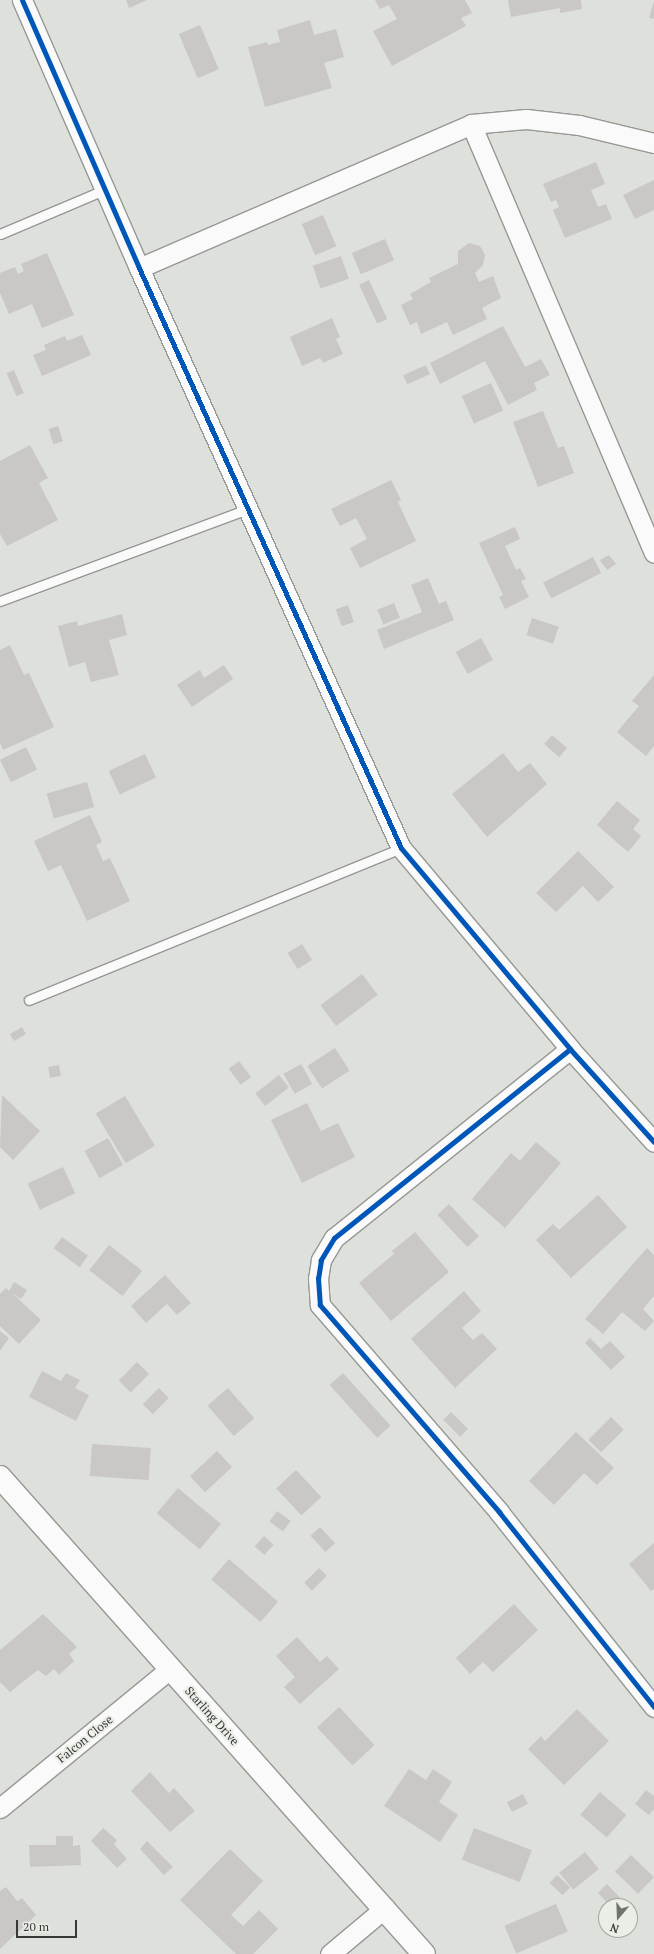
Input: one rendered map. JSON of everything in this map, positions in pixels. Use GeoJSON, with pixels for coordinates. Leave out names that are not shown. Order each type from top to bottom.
{"type":"FeatureCollection","features":[{"type":"Feature","properties":{"kind":"street"},"geometry":{"type":"LineString","coordinates":[[22,0],[106,189],[139,268],[401,848],[570,1049],[654,1142]]}},
{"type":"Feature","properties":{"kind":"street"},"geometry":{"type":"LineString","coordinates":[[139,268],[471,124],[526,119],[579,125],[654,143]]}},
{"type":"Feature","properties":{"kind":"street"},"geometry":{"type":"LineString","coordinates":[[471,124],[654,553]]}},
{"type":"Feature","properties":{"kind":"street"},"geometry":{"type":"LineString","coordinates":[[570,1049],[334,1238],[321,1260],[318,1278],[320,1305],[499,1512],[654,1707]]}},
{"type":"Feature","properties":{"kind":"street","name":"Starling Drive"},"geometry":{"type":"LineString","coordinates":[[0,1478],[385,1908],[424,1954]]}},
{"type":"Feature","properties":{"kind":"street","name":"Falcon Close"},"geometry":{"type":"LineString","coordinates":[[0,1808],[170,1669]]}},
{"type":"Feature","properties":{"kind":"street"},"geometry":{"type":"LineString","coordinates":[[330,1954],[385,1908]]}},
{"type":"Feature","properties":{"kind":"lane"},"geometry":{"type":"LineString","coordinates":[[0,234],[106,189]]}},
{"type":"Feature","properties":{"kind":"lane"},"geometry":{"type":"LineString","coordinates":[[0,601],[247,509]]}},
{"type":"Feature","properties":{"kind":"lane"},"geometry":{"type":"LineString","coordinates":[[29,1000],[401,848]]}},
{"type":"Feature","properties":{"kind":"building"},"geometry":{"type":"Polygon","coordinates":[[[126,0],[147,0],[129,8],[126,0]]]}},
{"type":"Feature","properties":{"kind":"building"},"geometry":{"type":"Polygon","coordinates":[[[375,0],[465,0],[472,13],[461,18],[466,26],[392,66],[373,31],[397,19],[389,5],[380,9],[375,0]]]}},
{"type":"Feature","properties":{"kind":"building"},"geometry":{"type":"Polygon","coordinates":[[[508,0],[581,0],[582,9],[560,13],[560,8],[511,17],[508,0]]]}},
{"type":"Feature","properties":{"kind":"building"},"geometry":{"type":"Polygon","coordinates":[[[654,1],[654,19],[649,18],[654,1]]]}},
{"type":"Feature","properties":{"kind":"building"},"geometry":{"type":"Polygon","coordinates":[[[310,20],[314,35],[336,29],[344,57],[324,63],[332,88],[265,107],[248,47],[267,42],[268,45],[280,42],[277,30],[310,20]]]}},
{"type":"Feature","properties":{"kind":"building"},"geometry":{"type":"Polygon","coordinates":[[[200,25],[219,69],[198,78],[179,34],[200,25]]]}},
{"type":"Feature","properties":{"kind":"building"},"geometry":{"type":"Polygon","coordinates":[[[596,162],[605,184],[591,190],[598,207],[606,204],[612,219],[565,238],[553,210],[559,207],[556,200],[551,202],[543,184],[596,162]]]}},
{"type":"Feature","properties":{"kind":"building"},"geometry":{"type":"Polygon","coordinates":[[[654,180],[654,210],[635,219],[623,195],[654,180]]]}},
{"type":"Feature","properties":{"kind":"building"},"geometry":{"type":"Polygon","coordinates":[[[323,215],[336,246],[315,255],[302,224],[323,215]]]}},
{"type":"Feature","properties":{"kind":"building"},"geometry":{"type":"Polygon","coordinates":[[[385,239],[394,260],[361,274],[352,253],[385,239]]]}},
{"type":"Feature","properties":{"kind":"building"},"geometry":{"type":"Polygon","coordinates":[[[469,243],[480,246],[485,255],[483,265],[475,273],[479,282],[493,276],[501,298],[482,308],[487,319],[453,335],[447,322],[421,334],[417,322],[410,325],[401,305],[413,299],[410,294],[431,282],[429,278],[458,264],[458,251],[469,243]]]}},
{"type":"Feature","properties":{"kind":"building"},"geometry":{"type":"Polygon","coordinates":[[[47,253],[74,315],[42,328],[32,304],[9,314],[0,293],[0,273],[15,267],[18,274],[24,271],[21,264],[47,253]]]}},
{"type":"Feature","properties":{"kind":"building"},"geometry":{"type":"Polygon","coordinates":[[[341,256],[349,279],[320,288],[313,266],[341,256]]]}},
{"type":"Feature","properties":{"kind":"building"},"geometry":{"type":"Polygon","coordinates":[[[369,280],[387,319],[377,324],[359,285],[369,280]]]}},
{"type":"Feature","properties":{"kind":"building"},"geometry":{"type":"Polygon","coordinates":[[[332,318],[340,337],[336,339],[343,354],[323,363],[320,358],[302,366],[290,337],[332,318]]]}},
{"type":"Feature","properties":{"kind":"building"},"geometry":{"type":"Polygon","coordinates":[[[503,326],[525,367],[541,359],[550,375],[534,383],[537,390],[508,405],[485,361],[440,384],[430,363],[503,326]]]}},
{"type":"Feature","properties":{"kind":"building"},"geometry":{"type":"Polygon","coordinates":[[[82,335],[91,355],[42,376],[33,355],[46,350],[44,345],[65,336],[67,341],[82,335]]]}},
{"type":"Feature","properties":{"kind":"building"},"geometry":{"type":"Polygon","coordinates":[[[426,365],[430,374],[407,384],[403,375],[426,365]]]}},
{"type":"Feature","properties":{"kind":"building"},"geometry":{"type":"Polygon","coordinates":[[[14,370],[24,393],[16,396],[7,373],[14,370]]]}},
{"type":"Feature","properties":{"kind":"building"},"geometry":{"type":"Polygon","coordinates":[[[491,383],[503,410],[474,423],[462,396],[491,383]]]}},
{"type":"Feature","properties":{"kind":"building"},"geometry":{"type":"Polygon","coordinates":[[[543,411],[558,448],[564,446],[574,473],[538,487],[513,422],[543,411]]]}},
{"type":"Feature","properties":{"kind":"building"},"geometry":{"type":"Polygon","coordinates":[[[58,426],[63,441],[53,444],[48,429],[58,426]]]}},
{"type":"Feature","properties":{"kind":"building"},"geometry":{"type":"Polygon","coordinates":[[[30,445],[48,478],[39,483],[58,520],[7,546],[0,534],[0,461],[30,445]]]}},
{"type":"Feature","properties":{"kind":"building"},"geometry":{"type":"Polygon","coordinates":[[[391,480],[401,500],[398,502],[416,541],[360,568],[350,548],[367,539],[356,518],[340,526],[331,509],[391,480]]]}},
{"type":"Feature","properties":{"kind":"building"},"geometry":{"type":"Polygon","coordinates":[[[515,527],[520,539],[505,546],[516,570],[520,568],[526,579],[521,581],[529,597],[505,609],[499,597],[503,595],[479,543],[515,527]]]}},
{"type":"Feature","properties":{"kind":"building"},"geometry":{"type":"Polygon","coordinates":[[[609,555],[616,564],[607,570],[600,560],[609,555]]]}},
{"type":"Feature","properties":{"kind":"building"},"geometry":{"type":"Polygon","coordinates":[[[593,557],[601,573],[551,598],[543,582],[593,557]]]}},
{"type":"Feature","properties":{"kind":"building"},"geometry":{"type":"Polygon","coordinates":[[[428,578],[439,604],[446,601],[454,620],[384,649],[377,630],[422,612],[411,585],[428,578]]]}},
{"type":"Feature","properties":{"kind":"building"},"geometry":{"type":"Polygon","coordinates":[[[394,603],[400,618],[383,625],[377,610],[394,603]]]}},
{"type":"Feature","properties":{"kind":"building"},"geometry":{"type":"Polygon","coordinates":[[[348,605],[354,622],[342,626],[336,609],[348,605]]]}},
{"type":"Feature","properties":{"kind":"building"},"geometry":{"type":"Polygon","coordinates":[[[122,614],[127,635],[109,640],[119,675],[91,682],[85,662],[69,667],[58,626],[77,621],[78,626],[122,614]]]}},
{"type":"Feature","properties":{"kind":"building"},"geometry":{"type":"Polygon","coordinates":[[[532,618],[559,627],[553,644],[526,635],[532,618]]]}},
{"type":"Feature","properties":{"kind":"building"},"geometry":{"type":"Polygon","coordinates":[[[481,638],[493,660],[468,674],[456,652],[481,638]]]}},
{"type":"Feature","properties":{"kind":"building"},"geometry":{"type":"Polygon","coordinates":[[[10,645],[24,675],[29,673],[54,727],[3,750],[0,743],[0,650],[10,645]]]}},
{"type":"Feature","properties":{"kind":"building"},"geometry":{"type":"Polygon","coordinates":[[[224,665],[233,679],[192,707],[177,685],[200,670],[204,678],[224,665]]]}},
{"type":"Feature","properties":{"kind":"building"},"geometry":{"type":"Polygon","coordinates":[[[654,675],[654,746],[646,756],[617,732],[639,706],[632,701],[654,675]]]}},
{"type":"Feature","properties":{"kind":"building"},"geometry":{"type":"Polygon","coordinates":[[[552,735],[567,748],[559,757],[544,744],[552,735]]]}},
{"type":"Feature","properties":{"kind":"building"},"geometry":{"type":"Polygon","coordinates":[[[26,747],[37,769],[11,782],[0,760],[26,747]]]}},
{"type":"Feature","properties":{"kind":"building"},"geometry":{"type":"Polygon","coordinates":[[[503,753],[518,772],[530,763],[547,784],[487,837],[452,794],[503,753]]]}},
{"type":"Feature","properties":{"kind":"building"},"geometry":{"type":"Polygon","coordinates":[[[145,754],[156,778],[120,794],[109,771],[145,754]]]}},
{"type":"Feature","properties":{"kind":"building"},"geometry":{"type":"Polygon","coordinates":[[[87,782],[94,807],[54,819],[47,794],[87,782]]]}},
{"type":"Feature","properties":{"kind":"building"},"geometry":{"type":"Polygon","coordinates":[[[617,801],[640,820],[633,829],[641,836],[628,852],[597,825],[617,801]]]}},
{"type":"Feature","properties":{"kind":"building"},"geometry":{"type":"Polygon","coordinates":[[[90,815],[102,842],[96,845],[103,861],[110,858],[130,901],[87,921],[61,865],[48,871],[34,841],[90,815]]]}},
{"type":"Feature","properties":{"kind":"building"},"geometry":{"type":"Polygon","coordinates":[[[578,851],[614,887],[598,902],[583,886],[556,912],[536,893],[578,851]]]}},
{"type":"Feature","properties":{"kind":"building"},"geometry":{"type":"Polygon","coordinates":[[[302,944],[312,960],[298,969],[288,953],[302,944]]]}},
{"type":"Feature","properties":{"kind":"building"},"geometry":{"type":"Polygon","coordinates":[[[362,974],[378,995],[336,1026],[320,1005],[362,974]]]}},
{"type":"Feature","properties":{"kind":"building"},"geometry":{"type":"Polygon","coordinates":[[[22,1027],[26,1034],[14,1041],[10,1034],[22,1027]]]}},
{"type":"Feature","properties":{"kind":"building"},"geometry":{"type":"Polygon","coordinates":[[[335,1048],[350,1071],[322,1089],[307,1066],[335,1048]]]}},
{"type":"Feature","properties":{"kind":"building"},"geometry":{"type":"Polygon","coordinates":[[[239,1061],[251,1077],[241,1085],[229,1069],[239,1061]]]}},
{"type":"Feature","properties":{"kind":"building"},"geometry":{"type":"Polygon","coordinates":[[[301,1064],[312,1084],[295,1094],[284,1074],[301,1064]]]}},
{"type":"Feature","properties":{"kind":"building"},"geometry":{"type":"Polygon","coordinates":[[[59,1065],[61,1076],[50,1078],[48,1067],[59,1065]]]}},
{"type":"Feature","properties":{"kind":"building"},"geometry":{"type":"Polygon","coordinates":[[[279,1075],[289,1088],[265,1106],[255,1093],[279,1075]]]}},
{"type":"Feature","properties":{"kind":"building"},"geometry":{"type":"Polygon","coordinates":[[[2,1095],[40,1131],[13,1160],[0,1147],[2,1095]]]}},
{"type":"Feature","properties":{"kind":"building"},"geometry":{"type":"Polygon","coordinates":[[[125,1096],[155,1146],[126,1163],[96,1114],[125,1096]]]}},
{"type":"Feature","properties":{"kind":"building"},"geometry":{"type":"Polygon","coordinates":[[[307,1103],[321,1131],[338,1123],[355,1157],[302,1183],[271,1120],[307,1103]]]}},
{"type":"Feature","properties":{"kind":"building"},"geometry":{"type":"Polygon","coordinates":[[[108,1138],[123,1165],[99,1178],[84,1151],[108,1138]]]}},
{"type":"Feature","properties":{"kind":"building"},"geometry":{"type":"Polygon","coordinates":[[[536,1142],[561,1163],[505,1228],[472,1199],[511,1153],[520,1161],[536,1142]]]}},
{"type":"Feature","properties":{"kind":"building"},"geometry":{"type":"Polygon","coordinates":[[[63,1167],[75,1193],[40,1210],[28,1183],[63,1167]]]}},
{"type":"Feature","properties":{"kind":"building"},"geometry":{"type":"Polygon","coordinates":[[[598,1195],[627,1227],[571,1278],[536,1240],[553,1224],[559,1230],[598,1195]]]}},
{"type":"Feature","properties":{"kind":"building"},"geometry":{"type":"Polygon","coordinates":[[[449,1204],[479,1236],[467,1247],[437,1215],[449,1204]]]}},
{"type":"Feature","properties":{"kind":"building"},"geometry":{"type":"Polygon","coordinates":[[[415,1232],[449,1272],[391,1321],[359,1283],[394,1254],[392,1251],[415,1232]]]}},
{"type":"Feature","properties":{"kind":"building"},"geometry":{"type":"Polygon","coordinates":[[[62,1237],[88,1256],[80,1267],[54,1248],[62,1237]]]}},
{"type":"Feature","properties":{"kind":"building"},"geometry":{"type":"Polygon","coordinates":[[[109,1245],[142,1271],[122,1296],[89,1270],[109,1245]]]}},
{"type":"Feature","properties":{"kind":"building"},"geometry":{"type":"Polygon","coordinates":[[[647,1248],[654,1255],[654,1296],[643,1309],[654,1321],[645,1331],[622,1312],[603,1334],[585,1319],[647,1248]]]}},
{"type":"Feature","properties":{"kind":"building"},"geometry":{"type":"Polygon","coordinates":[[[165,1275],[191,1303],[177,1315],[167,1304],[146,1323],[131,1306],[165,1275]]]}},
{"type":"Feature","properties":{"kind":"building"},"geometry":{"type":"Polygon","coordinates":[[[14,1282],[27,1290],[21,1299],[12,1293],[41,1320],[19,1344],[0,1326],[0,1294],[6,1288],[9,1291],[14,1282]]]}},
{"type":"Feature","properties":{"kind":"building"},"geometry":{"type":"Polygon","coordinates":[[[464,1291],[481,1311],[462,1328],[473,1340],[482,1333],[497,1349],[455,1388],[411,1339],[464,1291]]]}},
{"type":"Feature","properties":{"kind":"building"},"geometry":{"type":"Polygon","coordinates":[[[0,1331],[9,1338],[0,1351],[0,1331]]]}},
{"type":"Feature","properties":{"kind":"building"},"geometry":{"type":"Polygon","coordinates":[[[590,1338],[601,1349],[610,1341],[625,1357],[611,1370],[585,1343],[590,1338]]]}},
{"type":"Feature","properties":{"kind":"building"},"geometry":{"type":"Polygon","coordinates":[[[137,1362],[149,1374],[131,1392],[119,1380],[137,1362]]]}},
{"type":"Feature","properties":{"kind":"building"},"geometry":{"type":"Polygon","coordinates":[[[42,1371],[61,1381],[66,1373],[80,1380],[75,1388],[89,1395],[76,1421],[29,1397],[42,1371]]]}},
{"type":"Feature","properties":{"kind":"building"},"geometry":{"type":"Polygon","coordinates":[[[343,1373],[391,1426],[377,1438],[330,1385],[343,1373]]]}},
{"type":"Feature","properties":{"kind":"building"},"geometry":{"type":"Polygon","coordinates":[[[159,1388],[169,1398],[153,1414],[143,1404],[159,1388]]]}},
{"type":"Feature","properties":{"kind":"building"},"geometry":{"type":"Polygon","coordinates":[[[228,1388],[254,1418],[234,1436],[208,1406],[228,1388]]]}},
{"type":"Feature","properties":{"kind":"building"},"geometry":{"type":"Polygon","coordinates":[[[451,1412],[468,1429],[460,1437],[443,1420],[451,1412]]]}},
{"type":"Feature","properties":{"kind":"building"},"geometry":{"type":"Polygon","coordinates":[[[611,1417],[624,1430],[601,1452],[588,1440],[611,1417]]]}},
{"type":"Feature","properties":{"kind":"building"},"geometry":{"type":"Polygon","coordinates":[[[576,1432],[614,1468],[597,1485],[584,1473],[554,1505],[529,1481],[576,1432]]]}},
{"type":"Feature","properties":{"kind":"building"},"geometry":{"type":"Polygon","coordinates":[[[92,1444],[151,1448],[149,1480],[90,1476],[92,1444]]]}},
{"type":"Feature","properties":{"kind":"building"},"geometry":{"type":"Polygon","coordinates":[[[217,1451],[232,1467],[205,1492],[190,1476],[217,1451]]]}},
{"type":"Feature","properties":{"kind":"building"},"geometry":{"type":"Polygon","coordinates":[[[296,1470],[321,1497],[301,1515],[276,1488],[296,1470]]]}},
{"type":"Feature","properties":{"kind":"building"},"geometry":{"type":"Polygon","coordinates":[[[178,1488],[221,1524],[200,1549],[157,1513],[178,1488]]]}},
{"type":"Feature","properties":{"kind":"building"},"geometry":{"type":"Polygon","coordinates":[[[277,1511],[291,1521],[283,1532],[269,1522],[277,1511]]]}},
{"type":"Feature","properties":{"kind":"building"},"geometry":{"type":"Polygon","coordinates":[[[320,1527],[335,1543],[325,1552],[310,1536],[320,1527]]]}},
{"type":"Feature","properties":{"kind":"building"},"geometry":{"type":"Polygon","coordinates":[[[264,1536],[274,1545],[264,1555],[255,1546],[264,1536]]]}},
{"type":"Feature","properties":{"kind":"building"},"geometry":{"type":"Polygon","coordinates":[[[654,1543],[654,1589],[651,1591],[629,1564],[654,1543]]]}},
{"type":"Feature","properties":{"kind":"building"},"geometry":{"type":"Polygon","coordinates":[[[229,1559],[278,1602],[260,1622],[211,1579],[229,1559]]]}},
{"type":"Feature","properties":{"kind":"building"},"geometry":{"type":"Polygon","coordinates":[[[319,1568],[327,1576],[312,1591],[304,1583],[319,1568]]]}},
{"type":"Feature","properties":{"kind":"building"},"geometry":{"type":"Polygon","coordinates":[[[514,1604],[538,1630],[493,1672],[483,1662],[470,1674],[456,1658],[514,1604]]]}},
{"type":"Feature","properties":{"kind":"building"},"geometry":{"type":"Polygon","coordinates":[[[43,1614],[77,1647],[69,1654],[74,1661],[59,1675],[54,1669],[46,1676],[38,1670],[10,1692],[0,1682],[0,1650],[43,1614]]]}},
{"type":"Feature","properties":{"kind":"building"},"geometry":{"type":"Polygon","coordinates":[[[297,1637],[320,1662],[327,1656],[339,1669],[300,1704],[284,1687],[295,1677],[276,1656],[297,1637]]]}},
{"type":"Feature","properties":{"kind":"building"},"geometry":{"type":"Polygon","coordinates":[[[339,1707],[374,1745],[353,1765],[317,1727],[339,1707]]]}},
{"type":"Feature","properties":{"kind":"building"},"geometry":{"type":"Polygon","coordinates":[[[577,1709],[609,1741],[564,1785],[528,1749],[541,1736],[545,1741],[577,1709]]]}},
{"type":"Feature","properties":{"kind":"building"},"geometry":{"type":"Polygon","coordinates":[[[409,1769],[426,1780],[433,1769],[452,1782],[439,1802],[458,1815],[440,1842],[384,1806],[409,1769]]]}},
{"type":"Feature","properties":{"kind":"building"},"geometry":{"type":"Polygon","coordinates":[[[150,1772],[169,1793],[174,1788],[195,1811],[170,1832],[131,1791],[150,1772]]]}},
{"type":"Feature","properties":{"kind":"building"},"geometry":{"type":"Polygon","coordinates":[[[646,1790],[654,1796],[654,1809],[649,1815],[635,1804],[646,1790]]]}},
{"type":"Feature","properties":{"kind":"building"},"geometry":{"type":"Polygon","coordinates":[[[600,1792],[626,1815],[607,1838],[580,1815],[600,1792]]]}},
{"type":"Feature","properties":{"kind":"building"},"geometry":{"type":"Polygon","coordinates":[[[523,1794],[528,1804],[512,1812],[507,1802],[523,1794]]]}},
{"type":"Feature","properties":{"kind":"building"},"geometry":{"type":"Polygon","coordinates":[[[103,1828],[117,1840],[114,1844],[127,1859],[117,1868],[91,1841],[103,1828]]]}},
{"type":"Feature","properties":{"kind":"building"},"geometry":{"type":"Polygon","coordinates":[[[474,1828],[532,1850],[520,1882],[462,1860],[474,1828]]]}},
{"type":"Feature","properties":{"kind":"building"},"geometry":{"type":"Polygon","coordinates":[[[56,1836],[73,1836],[73,1846],[80,1845],[81,1865],[30,1867],[29,1845],[56,1845],[56,1836]]]}},
{"type":"Feature","properties":{"kind":"building"},"geometry":{"type":"Polygon","coordinates":[[[147,1841],[173,1867],[164,1875],[140,1849],[147,1841]]]}},
{"type":"Feature","properties":{"kind":"building"},"geometry":{"type":"Polygon","coordinates":[[[230,1849],[263,1881],[231,1915],[243,1926],[259,1910],[278,1929],[253,1954],[236,1954],[180,1900],[230,1849]]]}},
{"type":"Feature","properties":{"kind":"building"},"geometry":{"type":"Polygon","coordinates":[[[585,1852],[599,1869],[573,1890],[559,1873],[585,1852]]]}},
{"type":"Feature","properties":{"kind":"building"},"geometry":{"type":"Polygon","coordinates":[[[631,1855],[654,1877],[638,1894],[615,1872],[631,1855]]]}},
{"type":"Feature","properties":{"kind":"building"},"geometry":{"type":"Polygon","coordinates":[[[557,1875],[570,1887],[563,1895],[549,1883],[557,1875]]]}},
{"type":"Feature","properties":{"kind":"building"},"geometry":{"type":"Polygon","coordinates":[[[607,1884],[620,1898],[603,1898],[598,1893],[607,1884]]]}},
{"type":"Feature","properties":{"kind":"building"},"geometry":{"type":"Polygon","coordinates":[[[6,1887],[17,1901],[22,1898],[36,1915],[0,1949],[0,1891],[6,1887]]]}},
{"type":"Feature","properties":{"kind":"building"},"geometry":{"type":"Polygon","coordinates":[[[556,1904],[568,1932],[516,1953],[504,1926],[556,1904]]]}},
{"type":"Feature","properties":{"kind":"cycle path"},"geometry":{"type":"LineString","coordinates":[[22,0],[139,268],[401,848],[570,1049],[654,1142]]}},
{"type":"Feature","properties":{"kind":"cycle path"},"geometry":{"type":"LineString","coordinates":[[570,1049],[334,1238],[321,1260],[318,1278],[320,1305],[499,1512],[654,1707]]}}]}
